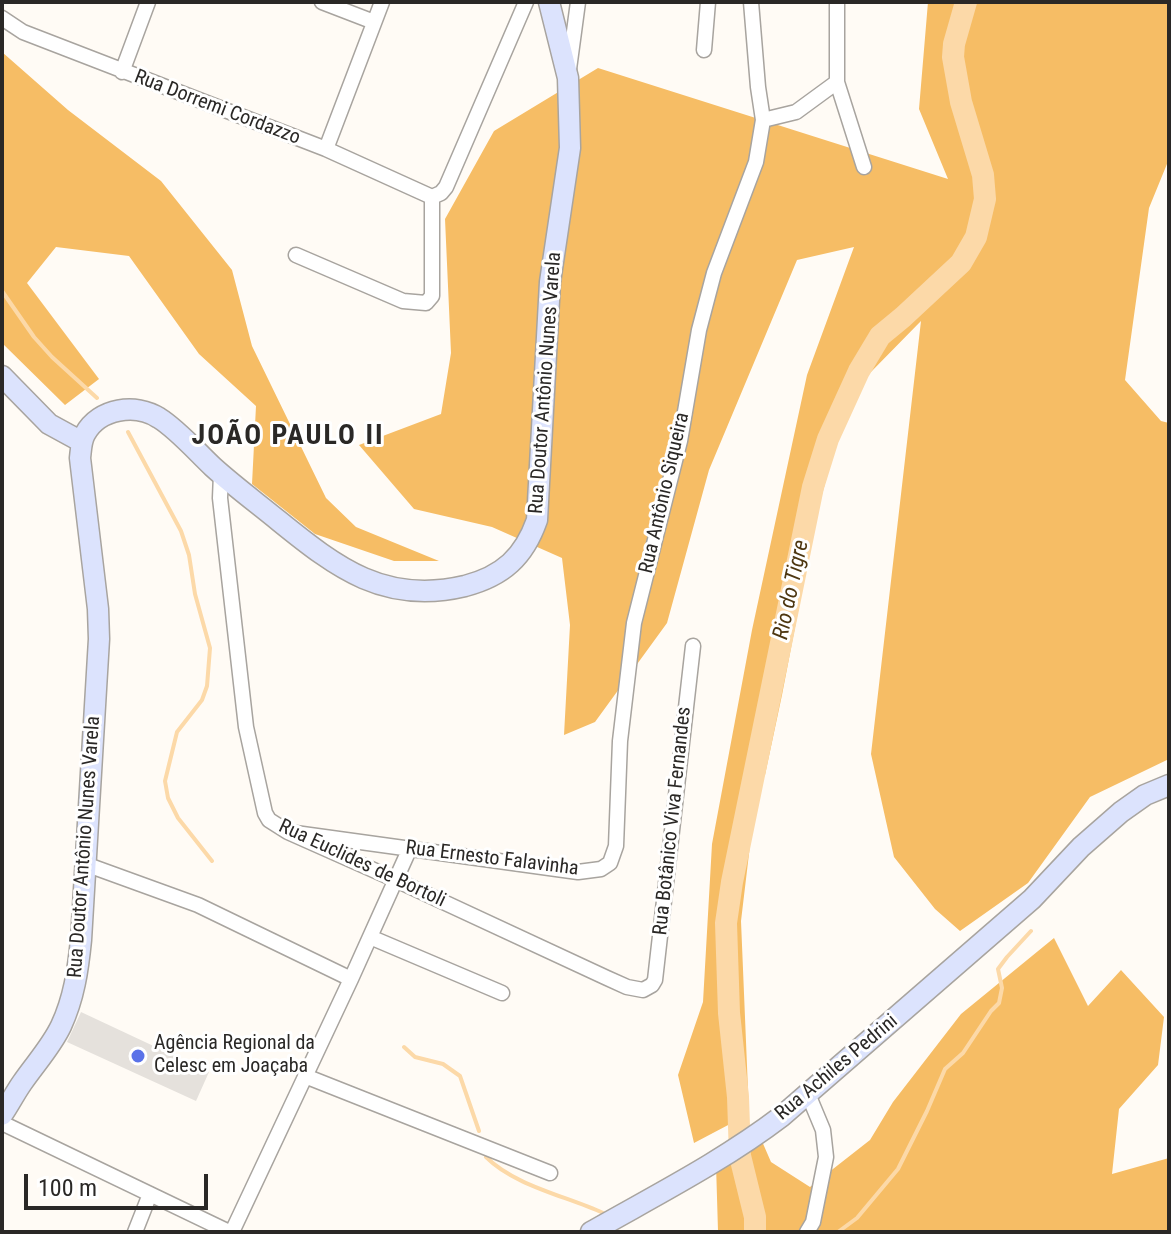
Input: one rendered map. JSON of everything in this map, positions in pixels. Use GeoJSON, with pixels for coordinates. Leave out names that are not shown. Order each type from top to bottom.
{"type":"FeatureCollection","features":[{"type":"Feature","properties":{"kind":"street"},"geometry":{"type":"LineString","coordinates":[[122,72],[148,2]]}},
{"type":"Feature","properties":{"kind":"street"},"geometry":{"type":"LineString","coordinates":[[322,2],[374,22]]}},
{"type":"Feature","properties":{"kind":"street"},"geometry":{"type":"LineString","coordinates":[[326,149],[382,2]]}},
{"type":"Feature","properties":{"kind":"street"},"geometry":{"type":"LineString","coordinates":[[296,255],[403,301],[426,303],[432,296],[432,197],[446,187],[526,2]]}},
{"type":"Feature","properties":{"kind":"street","name":"Rua Doutor Antônio Nunes Varela"},"geometry":{"type":"LineString","coordinates":[[2,1115],[61,1027],[77,976],[99,639],[80,458],[86,431],[114,411],[138,409],[160,419],[221,474],[317,552],[338,566],[377,584],[437,591],[478,582],[510,564],[530,540],[537,520],[550,282],[570,148],[568,78],[549,2]]}},
{"type":"Feature","properties":{"kind":"street"},"geometry":{"type":"LineString","coordinates":[[568,78],[578,2]]}},
{"type":"Feature","properties":{"kind":"street"},"geometry":{"type":"LineString","coordinates":[[704,50],[708,2]]}},
{"type":"Feature","properties":{"kind":"street","name":"Rua Antônio Siqueira"},"geometry":{"type":"LineString","coordinates":[[601,869],[610,863],[616,846],[620,741],[634,623],[680,441],[699,330],[714,273],[756,162],[763,120],[751,2]]}},
{"type":"Feature","properties":{"kind":"street"},"geometry":{"type":"LineString","coordinates":[[837,2],[837,82],[864,167]]}},
{"type":"Feature","properties":{"kind":"street","name":"Rua Dorremi Cordazzo"},"geometry":{"type":"LineString","coordinates":[[2,18],[23,32],[326,149],[432,197]]}},
{"type":"Feature","properties":{"kind":"street"},"geometry":{"type":"LineString","coordinates":[[763,120],[796,112],[837,82]]}},
{"type":"Feature","properties":{"kind":"street"},"geometry":{"type":"LineString","coordinates":[[2,376],[49,424],[82,442]]}},
{"type":"Feature","properties":{"kind":"street","name":"Rua Euclides de Bortoli"},"geometry":{"type":"LineString","coordinates":[[221,474],[220,498],[246,727],[269,820],[288,832],[607,978],[643,990]]}},
{"type":"Feature","properties":{"kind":"street","name":"Rua Botânico Viva Fernandes"},"geometry":{"type":"LineString","coordinates":[[643,990],[655,980],[693,646]]}},
{"type":"Feature","properties":{"kind":"street","name":"Rua Achiles Pedrini"},"geometry":{"type":"LineString","coordinates":[[591,1232],[758,1134],[1032,899],[1081,847],[1121,812],[1145,795],[1169,785]]}},
{"type":"Feature","properties":{"kind":"street","name":"Rua Ernesto Falavinha"},"geometry":{"type":"LineString","coordinates":[[288,832],[578,872],[601,869]]}},
{"type":"Feature","properties":{"kind":"street"},"geometry":{"type":"LineString","coordinates":[[2,1123],[231,1232],[410,848]]}},
{"type":"Feature","properties":{"kind":"street"},"geometry":{"type":"LineString","coordinates":[[85,864],[198,905],[351,979]]}},
{"type":"Feature","properties":{"kind":"street"},"geometry":{"type":"LineString","coordinates":[[370,937],[502,993]]}},
{"type":"Feature","properties":{"kind":"street"},"geometry":{"type":"LineString","coordinates":[[305,1076],[550,1173]]}},
{"type":"Feature","properties":{"kind":"street"},"geometry":{"type":"LineString","coordinates":[[807,1232],[813,1222],[826,1157],[823,1130],[808,1094]]}},
{"type":"Feature","properties":{"kind":"street"},"geometry":{"type":"LineString","coordinates":[[135,1232],[150,1194]]}},
{"type":"Feature","properties":{"kind":"shaded area"},"geometry":{"type":"Polygon","coordinates":[[[928,2],[1169,2],[1169,159],[1149,208],[1125,380],[1161,421],[1169,423],[1169,759],[1090,797],[1028,883],[960,931],[935,909],[894,857],[871,754],[921,321],[868,375],[838,436],[817,513],[765,775],[750,814],[751,837],[741,921],[749,1114],[694,1143],[678,1075],[703,1002],[712,844],[752,630],[807,375],[854,247],[797,260],[709,470],[667,623],[595,722],[564,735],[570,625],[562,558],[492,527],[414,509],[359,445],[441,414],[451,353],[445,219],[494,131],[598,68],[948,179],[919,109],[928,2]]]}},
{"type":"Feature","properties":{"kind":"shaded area"},"geometry":{"type":"Polygon","coordinates":[[[2,52],[68,110],[161,181],[232,270],[252,346],[326,498],[356,527],[439,561],[394,561],[315,534],[252,484],[256,406],[199,354],[129,256],[56,247],[27,283],[99,379],[65,405],[2,343],[2,52]]]}},
{"type":"Feature","properties":{"kind":"shaded area"},"geometry":{"type":"Polygon","coordinates":[[[1054,938],[1088,1006],[1121,970],[1164,1017],[1158,1065],[1119,1109],[1112,1174],[1169,1158],[1169,1232],[716,1232],[716,1164],[761,1139],[771,1162],[810,1187],[870,1140],[893,1102],[961,1014],[1054,938]]]}},
{"type":"Feature","properties":{"kind":"building","name":"Agência Regional da Celesc em Joaçaba"},"geometry":{"type":"Polygon","coordinates":[[[81,1012],[209,1072],[196,1101],[67,1042],[81,1012]]]}},
{"type":"Feature","properties":{"kind":"waterway","name":"Rio do Tigre"},"geometry":{"type":"LineString","coordinates":[[755,1232],[755,1217],[740,1156],[738,1097],[729,1013],[726,923],[732,882],[813,487],[828,439],[859,371],[880,336],[961,263],[976,237],[985,199],[983,175],[961,102],[953,57],[966,2]]}},
{"type":"Feature","properties":{"kind":"waterway"},"geometry":{"type":"LineString","coordinates":[[2,291],[34,337],[97,398]]}},
{"type":"Feature","properties":{"kind":"waterway"},"geometry":{"type":"LineString","coordinates":[[128,432],[181,531],[210,648],[207,686],[202,700],[177,732],[165,781],[168,798],[178,818],[212,861]]}},
{"type":"Feature","properties":{"kind":"waterway"},"geometry":{"type":"LineString","coordinates":[[838,1232],[857,1218],[898,1169],[945,1069],[963,1053],[999,1003],[1002,988],[998,969],[1031,931]]}},
{"type":"Feature","properties":{"kind":"waterway"},"geometry":{"type":"LineString","coordinates":[[404,1047],[415,1057],[443,1064],[460,1076],[479,1131]]}},
{"type":"Feature","properties":{"kind":"waterway"},"geometry":{"type":"LineString","coordinates":[[486,1157],[511,1176],[603,1213]]}},
{"type":"Feature","properties":{"kind":"place","name":"Agência Regional da Celesc em Joaçaba"},"geometry":{"type":"Point","coordinates":[138,1056]}},
{"type":"Feature","properties":{"kind":"district","name":"JOÃO PAULO II"},"geometry":{"type":"Point","coordinates":[288,437]}}]}
